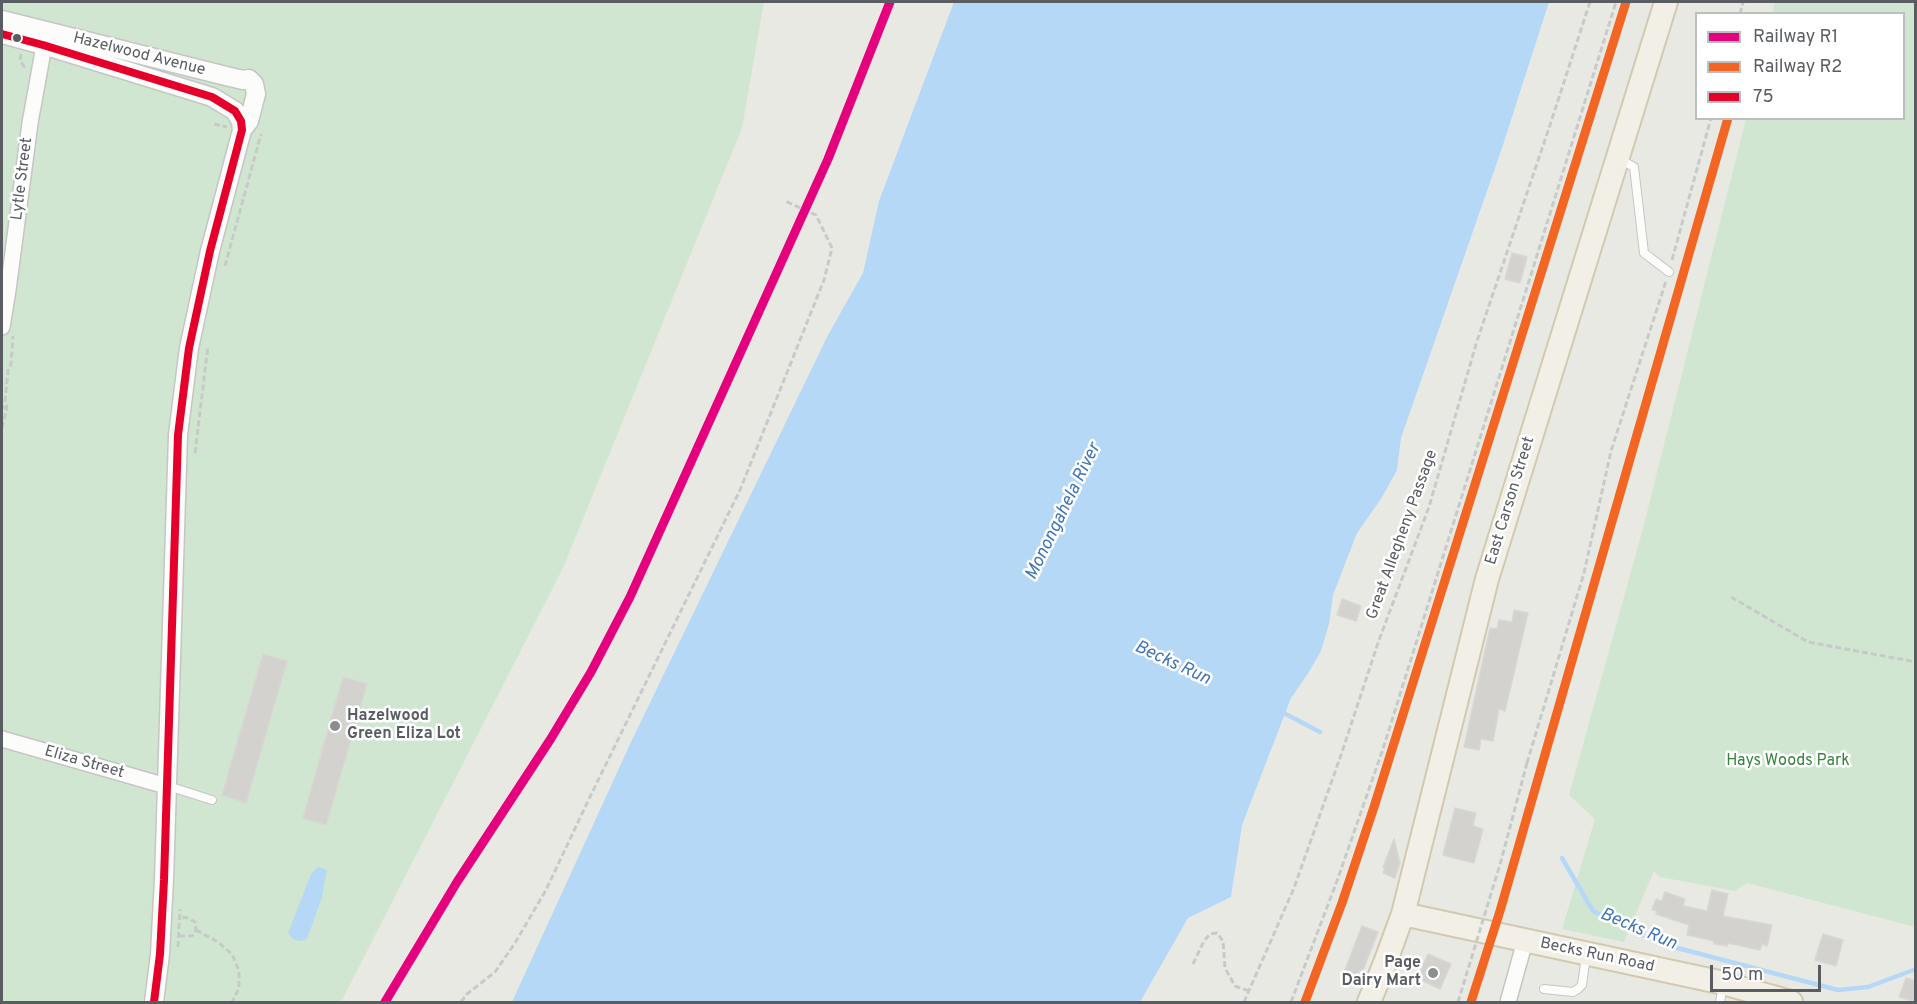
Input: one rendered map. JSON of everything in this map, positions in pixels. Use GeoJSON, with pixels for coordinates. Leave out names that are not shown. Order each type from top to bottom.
{"type":"FeatureCollection","features":[{"type":"Feature","properties":{"kind":"main road","name":"East Carson Street"},"geometry":{"type":"LineString","coordinates":[[1369,1002],[1403,914],[1487,579],[1666,2]]}},
{"type":"Feature","properties":{"kind":"main road","name":"Becks Run Road"},"geometry":{"type":"LineString","coordinates":[[1403,914],[1587,954],[1721,993],[1786,1002]]}},
{"type":"Feature","properties":{"kind":"street","name":"Hazelwood Avenue"},"geometry":{"type":"LineString","coordinates":[[2,20],[45,38],[212,98],[235,111],[241,120],[242,130]]}},
{"type":"Feature","properties":{"kind":"street","name":"Hazelwood Avenue"},"geometry":{"type":"LineString","coordinates":[[2,34],[45,38],[243,80],[249,79],[254,84],[256,94],[249,121],[242,130]]}},
{"type":"Feature","properties":{"kind":"street","name":"Lytle Street"},"geometry":{"type":"LineString","coordinates":[[2,327],[30,123],[45,38]]}},
{"type":"Feature","properties":{"kind":"street"},"geometry":{"type":"LineString","coordinates":[[154,1002],[160,954],[178,435],[191,337],[210,251],[242,130]]}},
{"type":"Feature","properties":{"kind":"street","name":"Eliza Street"},"geometry":{"type":"LineString","coordinates":[[2,739],[166,786]]}},
{"type":"Feature","properties":{"kind":"street"},"geometry":{"type":"LineString","coordinates":[[1508,1002],[1525,941]]}},
{"type":"Feature","properties":{"kind":"lane"},"geometry":{"type":"LineString","coordinates":[[1617,158],[1635,167],[1644,253],[1669,272]]}},
{"type":"Feature","properties":{"kind":"lane"},"geometry":{"type":"LineString","coordinates":[[166,786],[212,800]]}},
{"type":"Feature","properties":{"kind":"lane"},"geometry":{"type":"LineString","coordinates":[[1544,989],[1573,992],[1578,989],[1582,985],[1587,954]]}},
{"type":"Feature","properties":{"kind":"path","name":"Great Allegheny Passage"},"geometry":{"type":"LineString","coordinates":[[1244,1002],[1294,888],[1379,640],[1432,499],[1474,351],[1590,2]]}},
{"type":"Feature","properties":{"kind":"path"},"geometry":{"type":"LineString","coordinates":[[1291,1002],[1338,881],[1383,749],[1616,2]]}},
{"type":"Feature","properties":{"kind":"path"},"geometry":{"type":"LineString","coordinates":[[1458,1002],[1584,573],[1611,451],[1669,272],[1710,120]]}},
{"type":"Feature","properties":{"kind":"path"},"geometry":{"type":"LineString","coordinates":[[214,124],[221,126]]}},
{"type":"Feature","properties":{"kind":"path"},"geometry":{"type":"LineString","coordinates":[[222,276],[261,133]]}},
{"type":"Feature","properties":{"kind":"path"},"geometry":{"type":"LineString","coordinates":[[461,1002],[467,994],[495,972],[515,944],[546,890],[740,490],[824,280],[832,248],[816,215],[785,201]]}},
{"type":"Feature","properties":{"kind":"path"},"geometry":{"type":"LineString","coordinates":[[195,455],[208,343]]}},
{"type":"Feature","properties":{"kind":"path"},"geometry":{"type":"LineString","coordinates":[[2,407],[8,408],[2,428]]}},
{"type":"Feature","properties":{"kind":"path"},"geometry":{"type":"LineString","coordinates":[[1731,597],[1808,642],[1916,662]]}},
{"type":"Feature","properties":{"kind":"path"},"geometry":{"type":"LineString","coordinates":[[177,955],[180,906]]}},
{"type":"Feature","properties":{"kind":"path"},"geometry":{"type":"LineString","coordinates":[[179,936],[192,936],[196,930],[195,922],[180,917]]}},
{"type":"Feature","properties":{"kind":"path"},"geometry":{"type":"LineString","coordinates":[[196,930],[218,942],[232,954],[239,971],[239,988],[232,1002]]}},
{"type":"Feature","properties":{"kind":"path"},"geometry":{"type":"LineString","coordinates":[[1193,964],[1204,941],[1210,934],[1217,933],[1223,941],[1225,968],[1235,986],[1249,991]]}},
{"type":"Feature","properties":{"kind":"green space"},"geometry":{"type":"Polygon","coordinates":[[[2,2],[764,2],[742,128],[563,568],[341,1002],[2,1002],[2,2]]]}},
{"type":"Feature","properties":{"kind":"green space","name":"Hays Woods Park"},"geometry":{"type":"Polygon","coordinates":[[[1775,2],[1915,2],[1915,927],[1747,883],[1735,891],[1660,877],[1654,871],[1624,942],[1562,929],[1595,819],[1569,795],[1642,532],[1746,120],[1905,120],[1905,12],[1772,12],[1775,2]]]}},
{"type":"Feature","properties":{"kind":"water","name":"Monongahela River"},"geometry":{"type":"Polygon","coordinates":[[[954,2],[1549,2],[1502,148],[1401,438],[1397,470],[1381,499],[1357,533],[1333,595],[1329,624],[1321,651],[1291,698],[1242,825],[1231,897],[1188,918],[1140,1002],[512,1002],[631,742],[828,335],[863,273],[879,201],[954,2]]]}},
{"type":"Feature","properties":{"kind":"water"},"geometry":{"type":"Polygon","coordinates":[[[318,867],[327,870],[322,897],[307,939],[301,941],[293,939],[288,933],[311,874],[318,867]]]}},
{"type":"Feature","properties":{"kind":"building"},"geometry":{"type":"Polygon","coordinates":[[[1512,253],[1527,257],[1520,283],[1505,279],[1512,253]]]}},
{"type":"Feature","properties":{"kind":"building"},"geometry":{"type":"Polygon","coordinates":[[[1342,599],[1361,606],[1356,621],[1337,615],[1342,599]]]}},
{"type":"Feature","properties":{"kind":"building"},"geometry":{"type":"Polygon","coordinates":[[[1514,610],[1528,613],[1505,711],[1499,709],[1493,741],[1481,739],[1479,750],[1464,747],[1490,628],[1497,629],[1499,620],[1512,622],[1514,610]]]}},
{"type":"Feature","properties":{"kind":"building"},"geometry":{"type":"Polygon","coordinates":[[[263,654],[287,661],[246,803],[222,795],[263,654]]]}},
{"type":"Feature","properties":{"kind":"building"},"geometry":{"type":"Polygon","coordinates":[[[343,677],[367,684],[326,825],[303,818],[343,677]]]}},
{"type":"Feature","properties":{"kind":"building"},"geometry":{"type":"Polygon","coordinates":[[[1455,808],[1476,813],[1473,826],[1483,829],[1474,863],[1443,855],[1455,808]]]}},
{"type":"Feature","properties":{"kind":"building"},"geometry":{"type":"Polygon","coordinates":[[[1394,839],[1400,863],[1395,878],[1383,873],[1385,868],[1383,867],[1394,839]]]}},
{"type":"Feature","properties":{"kind":"building"},"geometry":{"type":"Polygon","coordinates":[[[1712,890],[1728,894],[1723,916],[1772,925],[1767,946],[1762,944],[1760,950],[1728,943],[1727,946],[1714,944],[1714,941],[1687,935],[1689,925],[1656,914],[1657,911],[1652,910],[1656,899],[1662,901],[1665,892],[1685,899],[1683,906],[1707,911],[1712,890]]]}},
{"type":"Feature","properties":{"kind":"building"},"geometry":{"type":"Polygon","coordinates":[[[1362,926],[1378,932],[1363,970],[1360,970],[1354,985],[1341,980],[1362,926]]]}},
{"type":"Feature","properties":{"kind":"building"},"geometry":{"type":"Polygon","coordinates":[[[1823,934],[1843,940],[1836,966],[1815,960],[1823,934]]]}},
{"type":"Feature","properties":{"kind":"building","name":"Page Dairy Mart"},"geometry":{"type":"Polygon","coordinates":[[[1428,954],[1451,964],[1440,989],[1417,978],[1428,954]]]}},
{"type":"Feature","properties":{"kind":"building"},"geometry":{"type":"Polygon","coordinates":[[[1906,978],[1916,981],[1916,1002],[1899,997],[1906,978]]]}},
{"type":"Feature","properties":{"kind":"waterway","name":"Becks Run"},"geometry":{"type":"LineString","coordinates":[[1280,711],[1320,732]]}},
{"type":"Feature","properties":{"kind":"waterway","name":"Becks Run"},"geometry":{"type":"LineString","coordinates":[[1562,858],[1593,911],[1662,944],[1838,990],[1868,987],[1916,969]]}},
{"type":"Feature","properties":{"kind":"rail line","name":"R1"},"geometry":{"type":"LineString","coordinates":[[385,1002],[457,882],[550,740],[591,672],[630,597],[828,159],[890,2]]}},
{"type":"Feature","properties":{"kind":"rail line","name":"R2"},"geometry":{"type":"LineString","coordinates":[[1305,1002],[1342,903],[1374,807],[1626,2]]}},
{"type":"Feature","properties":{"kind":"rail line","name":"R2"},"geometry":{"type":"LineString","coordinates":[[1471,1002],[1500,911],[1727,120]]}},
{"type":"Feature","properties":{"kind":"transit line","name":"75"},"geometry":{"type":"LineString","coordinates":[[2,34],[212,97],[235,111],[241,121],[242,130],[210,251],[189,348],[178,435],[164,880],[160,954],[154,1002]]}},
{"type":"Feature","properties":{"kind":"place","name":"Hazelwood Green Eliza Lot"},"geometry":{"type":"Point","coordinates":[335,726]}},
{"type":"Feature","properties":{"kind":"place","name":"Page Dairy Mart"},"geometry":{"type":"Point","coordinates":[1433,973]}}]}
